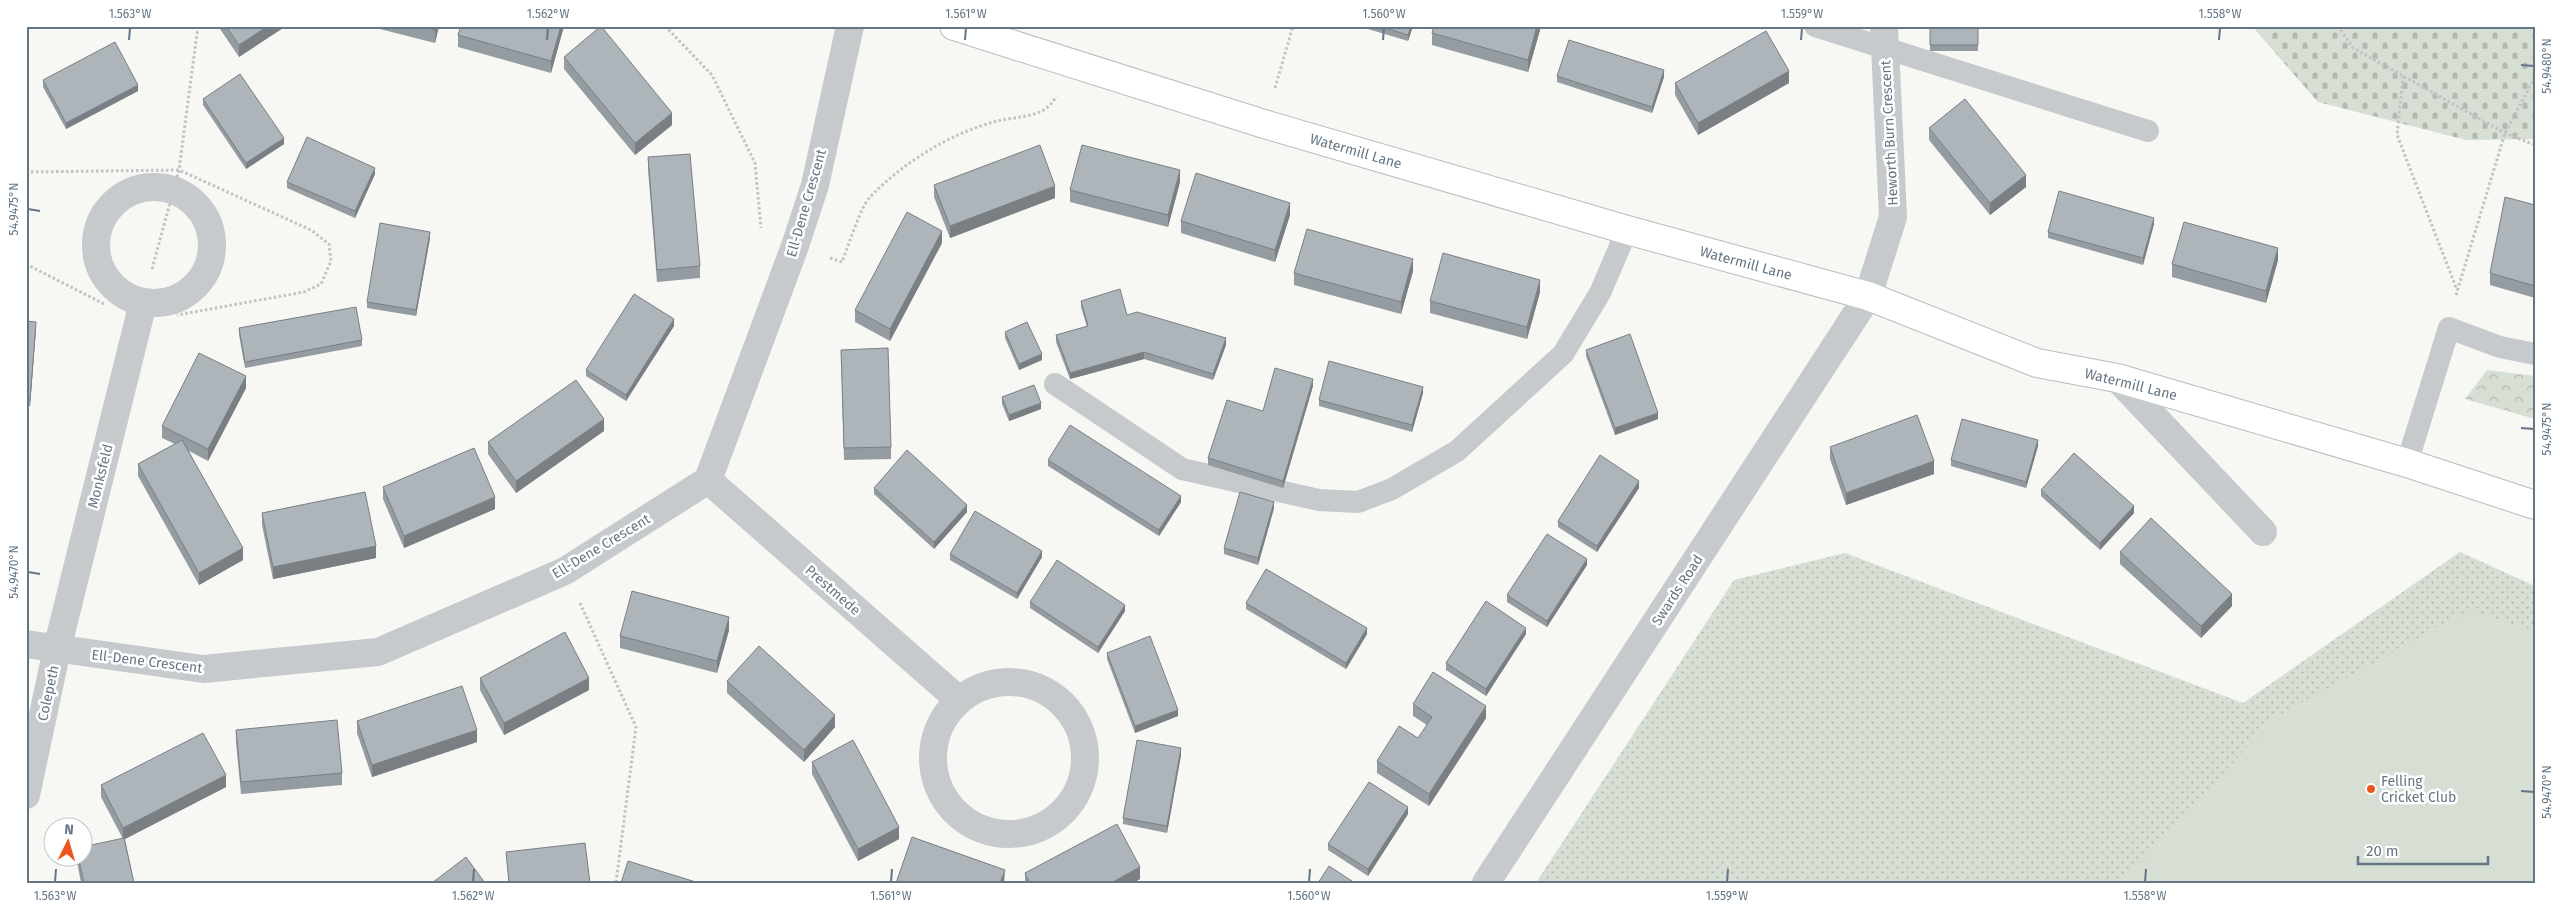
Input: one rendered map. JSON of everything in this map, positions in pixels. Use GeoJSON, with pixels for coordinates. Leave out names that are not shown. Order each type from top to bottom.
{"type":"FeatureCollection","features":[{"type":"Feature","properties":{"kind":"street","name":"Ell-Dene Crescent"},"geometry":{"type":"LineString","coordinates":[[26,644],[203,669],[378,652],[565,571],[708,480],[795,246],[815,185],[850,26]]}},
{"type":"Feature","properties":{"kind":"street","name":"Watermill Lane"},"geometry":{"type":"LineString","coordinates":[[954,26],[1264,124],[1627,230],[1868,296],[2037,363],[2118,378],[2407,463],[2535,505]]}},
{"type":"Feature","properties":{"kind":"street","name":"Heworth Burn Crescent"},"geometry":{"type":"LineString","coordinates":[[1868,296],[1893,217],[1884,37]]}},
{"type":"Feature","properties":{"kind":"street"},"geometry":{"type":"LineString","coordinates":[[176,179],[200,208],[210,225],[213,246],[211,260],[203,278],[189,292],[171,302],[141,312],[108,283],[97,260],[95,240],[103,215],[116,200],[134,190],[156,186],[176,179]]}},
{"type":"Feature","properties":{"kind":"street","name":"Swards Road"},"geometry":{"type":"LineString","coordinates":[[1486,883],[1868,296]]}},
{"type":"Feature","properties":{"kind":"street","name":"Monksfeld"},"geometry":{"type":"LineString","coordinates":[[57,649],[141,312]]}},
{"type":"Feature","properties":{"kind":"street"},"geometry":{"type":"LineString","coordinates":[[2118,378],[2263,532]]}},
{"type":"Feature","properties":{"kind":"street","name":"Prestmede"},"geometry":{"type":"LineString","coordinates":[[708,480],[959,700]]}},
{"type":"Feature","properties":{"kind":"street","name":"Colepeth"},"geometry":{"type":"LineString","coordinates":[[26,795],[57,649]]}},
{"type":"Feature","properties":{"kind":"street"},"geometry":{"type":"LineString","coordinates":[[1009,682],[1036,686],[1063,703],[1079,725],[1085,746],[1085,772],[1076,798],[1058,818],[1035,830],[1021,834],[994,834],[966,822],[947,803],[940,791],[933,766],[935,739],[946,714],[959,700],[982,686],[1009,682]]}},
{"type":"Feature","properties":{"kind":"lane"},"geometry":{"type":"LineString","coordinates":[[1815,26],[1884,37],[2148,131]]}},
{"type":"Feature","properties":{"kind":"lane"},"geometry":{"type":"LineString","coordinates":[[1056,384],[1182,470],[1319,500],[1358,502],[1392,488],[1457,451],[1563,354],[1600,293],[1627,230]]}},
{"type":"Feature","properties":{"kind":"lane"},"geometry":{"type":"LineString","coordinates":[[2407,463],[2449,328],[2500,347],[2535,354]]}},
{"type":"Feature","properties":{"kind":"path"},"geometry":{"type":"LineString","coordinates":[[141,312],[176,179],[198,26]]}},
{"type":"Feature","properties":{"kind":"path"},"geometry":{"type":"LineString","coordinates":[[666,26],[712,75],[756,163],[762,244],[795,246],[842,262],[869,197],[902,168],[961,133],[996,121],[1042,112],[1052,106],[1070,63]]}},
{"type":"Feature","properties":{"kind":"path"},"geometry":{"type":"LineString","coordinates":[[1264,124],[1293,26]]}},
{"type":"Feature","properties":{"kind":"path"},"geometry":{"type":"LineString","coordinates":[[2338,26],[2353,48],[2505,133],[2535,145]]}},
{"type":"Feature","properties":{"kind":"path"},"geometry":{"type":"LineString","coordinates":[[2403,76],[2397,135],[2457,291],[2505,133],[2535,77]]}},
{"type":"Feature","properties":{"kind":"path"},"geometry":{"type":"LineString","coordinates":[[26,172],[176,179],[311,230],[329,244],[331,261],[321,284],[304,292],[141,312],[26,264]]}},
{"type":"Feature","properties":{"kind":"path"},"geometry":{"type":"LineString","coordinates":[[565,571],[636,727],[616,883]]}},
{"type":"Feature","properties":{"kind":"green space"},"geometry":{"type":"Polygon","coordinates":[[[2252,26],[2535,26],[2535,139],[2466,140],[2318,102],[2252,26]]]}},
{"type":"Feature","properties":{"kind":"green space"},"geometry":{"type":"Polygon","coordinates":[[[2487,370],[2535,376],[2535,419],[2465,399],[2487,370]]]}},
{"type":"Feature","properties":{"kind":"green space"},"geometry":{"type":"Polygon","coordinates":[[[2460,552],[2535,586],[2535,883],[1536,883],[1734,580],[1845,553],[2243,703],[2460,552]]]}},
{"type":"Feature","properties":{"kind":"green space","name":"Felling Cricket Club"},"geometry":{"type":"Polygon","coordinates":[[[2469,610],[2535,631],[2535,883],[2113,883],[2143,861],[2274,718],[2469,610]]]}},
{"type":"Feature","properties":{"kind":"building"},"geometry":{"type":"Polygon","coordinates":[[[226,26],[268,26],[239,45],[226,26]]]}},
{"type":"Feature","properties":{"kind":"building"},"geometry":{"type":"Polygon","coordinates":[[[418,26],[436,26],[435,30],[418,26]]]}},
{"type":"Feature","properties":{"kind":"building"},"geometry":{"type":"Polygon","coordinates":[[[461,26],[561,26],[551,61],[458,35],[461,26]]]}},
{"type":"Feature","properties":{"kind":"building"},"geometry":{"type":"Polygon","coordinates":[[[601,26],[672,113],[635,143],[564,57],[601,26]]]}},
{"type":"Feature","properties":{"kind":"building"},"geometry":{"type":"Polygon","coordinates":[[[1379,26],[1411,26],[1408,35],[1379,26]]]}},
{"type":"Feature","properties":{"kind":"building"},"geometry":{"type":"Polygon","coordinates":[[[1434,26],[1537,26],[1528,60],[1432,33],[1434,26]]]}},
{"type":"Feature","properties":{"kind":"building"},"geometry":{"type":"Polygon","coordinates":[[[1930,26],[1978,26],[1978,45],[1930,45],[1930,26]]]}},
{"type":"Feature","properties":{"kind":"building"},"geometry":{"type":"Polygon","coordinates":[[[1766,31],[1789,71],[1698,123],[1675,83],[1766,31]]]}},
{"type":"Feature","properties":{"kind":"building"},"geometry":{"type":"Polygon","coordinates":[[[1569,40],[1664,70],[1652,107],[1557,76],[1569,40]]]}},
{"type":"Feature","properties":{"kind":"building"},"geometry":{"type":"Polygon","coordinates":[[[115,42],[138,85],[66,123],[43,80],[115,42]]]}},
{"type":"Feature","properties":{"kind":"building"},"geometry":{"type":"Polygon","coordinates":[[[240,74],[284,138],[246,163],[203,99],[240,74]]]}},
{"type":"Feature","properties":{"kind":"building"},"geometry":{"type":"Polygon","coordinates":[[[1965,99],[2026,175],[1990,203],[1929,128],[1965,99]]]}},
{"type":"Feature","properties":{"kind":"building"},"geometry":{"type":"Polygon","coordinates":[[[307,137],[375,168],[355,211],[287,182],[307,137]]]}},
{"type":"Feature","properties":{"kind":"building"},"geometry":{"type":"Polygon","coordinates":[[[1040,145],[1055,186],[950,226],[934,185],[1040,145]]]}},
{"type":"Feature","properties":{"kind":"building"},"geometry":{"type":"Polygon","coordinates":[[[1082,145],[1180,170],[1168,215],[1070,190],[1082,145]]]}},
{"type":"Feature","properties":{"kind":"building"},"geometry":{"type":"Polygon","coordinates":[[[690,154],[700,266],[657,270],[648,157],[690,154]]]}},
{"type":"Feature","properties":{"kind":"building"},"geometry":{"type":"Polygon","coordinates":[[[1196,173],[1290,203],[1275,250],[1181,221],[1196,173]]]}},
{"type":"Feature","properties":{"kind":"building"},"geometry":{"type":"Polygon","coordinates":[[[2059,191],[2154,218],[2143,258],[2048,232],[2059,191]]]}},
{"type":"Feature","properties":{"kind":"building"},"geometry":{"type":"Polygon","coordinates":[[[2505,197],[2535,205],[2535,286],[2490,273],[2505,197]]]}},
{"type":"Feature","properties":{"kind":"building"},"geometry":{"type":"Polygon","coordinates":[[[907,212],[942,231],[890,329],[855,310],[907,212]]]}},
{"type":"Feature","properties":{"kind":"building"},"geometry":{"type":"Polygon","coordinates":[[[2184,222],[2278,248],[2266,291],[2172,264],[2184,222]]]}},
{"type":"Feature","properties":{"kind":"building"},"geometry":{"type":"Polygon","coordinates":[[[380,223],[430,232],[416,310],[367,302],[380,223]]]}},
{"type":"Feature","properties":{"kind":"building"},"geometry":{"type":"Polygon","coordinates":[[[1307,229],[1413,259],[1401,302],[1294,273],[1307,229]]]}},
{"type":"Feature","properties":{"kind":"building"},"geometry":{"type":"Polygon","coordinates":[[[1443,253],[1540,280],[1527,327],[1430,301],[1443,253]]]}},
{"type":"Feature","properties":{"kind":"building"},"geometry":{"type":"Polygon","coordinates":[[[1120,289],[1127,315],[1137,312],[1226,338],[1213,374],[1144,352],[1070,373],[1056,335],[1088,326],[1081,301],[1120,289]]]}},
{"type":"Feature","properties":{"kind":"building"},"geometry":{"type":"Polygon","coordinates":[[[634,294],[674,319],[626,395],[586,370],[634,294]]]}},
{"type":"Feature","properties":{"kind":"building"},"geometry":{"type":"Polygon","coordinates":[[[356,307],[362,340],[245,362],[239,328],[356,307]]]}},
{"type":"Feature","properties":{"kind":"building"},"geometry":{"type":"Polygon","coordinates":[[[26,321],[36,322],[30,400],[26,400],[26,321]]]}},
{"type":"Feature","properties":{"kind":"building"},"geometry":{"type":"Polygon","coordinates":[[[1027,322],[1042,354],[1019,364],[1005,332],[1027,322]]]}},
{"type":"Feature","properties":{"kind":"building"},"geometry":{"type":"Polygon","coordinates":[[[1630,334],[1658,413],[1615,428],[1586,350],[1630,334]]]}},
{"type":"Feature","properties":{"kind":"building"},"geometry":{"type":"Polygon","coordinates":[[[888,348],[891,447],[844,448],[841,350],[888,348]]]}},
{"type":"Feature","properties":{"kind":"building"},"geometry":{"type":"Polygon","coordinates":[[[199,353],[246,376],[208,449],[162,426],[199,353]]]}},
{"type":"Feature","properties":{"kind":"building"},"geometry":{"type":"Polygon","coordinates":[[[1329,361],[1423,387],[1412,425],[1319,400],[1329,361]]]}},
{"type":"Feature","properties":{"kind":"building"},"geometry":{"type":"Polygon","coordinates":[[[1275,368],[1313,379],[1283,481],[1208,458],[1227,400],[1263,411],[1275,368]]]}},
{"type":"Feature","properties":{"kind":"building"},"geometry":{"type":"Polygon","coordinates":[[[576,380],[604,419],[516,481],[488,442],[576,380]]]}},
{"type":"Feature","properties":{"kind":"building"},"geometry":{"type":"Polygon","coordinates":[[[1034,385],[1041,403],[1009,415],[1002,397],[1034,385]]]}},
{"type":"Feature","properties":{"kind":"building"},"geometry":{"type":"Polygon","coordinates":[[[1917,415],[1934,461],[1846,493],[1830,447],[1917,415]]]}},
{"type":"Feature","properties":{"kind":"building"},"geometry":{"type":"Polygon","coordinates":[[[1962,419],[2038,440],[2026,482],[1951,460],[1962,419]]]}},
{"type":"Feature","properties":{"kind":"building"},"geometry":{"type":"Polygon","coordinates":[[[1070,425],[1181,496],[1159,530],[1048,460],[1070,425]]]}},
{"type":"Feature","properties":{"kind":"building"},"geometry":{"type":"Polygon","coordinates":[[[182,440],[243,548],[199,573],[138,464],[182,440]]]}},
{"type":"Feature","properties":{"kind":"building"},"geometry":{"type":"Polygon","coordinates":[[[474,448],[495,497],[404,536],[383,487],[474,448]]]}},
{"type":"Feature","properties":{"kind":"building"},"geometry":{"type":"Polygon","coordinates":[[[907,450],[967,505],[934,542],[874,488],[907,450]]]}},
{"type":"Feature","properties":{"kind":"building"},"geometry":{"type":"Polygon","coordinates":[[[2074,453],[2134,506],[2100,543],[2041,490],[2074,453]]]}},
{"type":"Feature","properties":{"kind":"building"},"geometry":{"type":"Polygon","coordinates":[[[1600,455],[1639,481],[1597,546],[1558,521],[1600,455]]]}},
{"type":"Feature","properties":{"kind":"building"},"geometry":{"type":"Polygon","coordinates":[[[365,492],[376,546],[273,567],[262,513],[365,492]]]}},
{"type":"Feature","properties":{"kind":"building"},"geometry":{"type":"Polygon","coordinates":[[[1240,492],[1274,502],[1258,558],[1224,548],[1240,492]]]}},
{"type":"Feature","properties":{"kind":"building"},"geometry":{"type":"Polygon","coordinates":[[[975,511],[1042,551],[1017,593],[950,554],[975,511]]]}},
{"type":"Feature","properties":{"kind":"building"},"geometry":{"type":"Polygon","coordinates":[[[2151,518],[2232,594],[2201,626],[2120,552],[2151,518]]]}},
{"type":"Feature","properties":{"kind":"building"},"geometry":{"type":"Polygon","coordinates":[[[1547,534],[1587,559],[1547,621],[1507,595],[1547,534]]]}},
{"type":"Feature","properties":{"kind":"building"},"geometry":{"type":"Polygon","coordinates":[[[1057,560],[1125,605],[1098,647],[1030,602],[1057,560]]]}},
{"type":"Feature","properties":{"kind":"building"},"geometry":{"type":"Polygon","coordinates":[[[1266,569],[1367,628],[1346,663],[1246,603],[1266,569]]]}},
{"type":"Feature","properties":{"kind":"building"},"geometry":{"type":"Polygon","coordinates":[[[632,591],[729,617],[717,661],[620,636],[632,591]]]}},
{"type":"Feature","properties":{"kind":"building"},"geometry":{"type":"Polygon","coordinates":[[[1486,601],[1526,628],[1486,689],[1446,663],[1486,601]]]}},
{"type":"Feature","properties":{"kind":"building"},"geometry":{"type":"Polygon","coordinates":[[[565,632],[589,678],[504,723],[480,678],[565,632]]]}},
{"type":"Feature","properties":{"kind":"building"},"geometry":{"type":"Polygon","coordinates":[[[1150,636],[1178,710],[1135,726],[1107,653],[1150,636]]]}},
{"type":"Feature","properties":{"kind":"building"},"geometry":{"type":"Polygon","coordinates":[[[759,646],[835,715],[804,750],[727,681],[759,646]]]}},
{"type":"Feature","properties":{"kind":"building"},"geometry":{"type":"Polygon","coordinates":[[[1433,672],[1486,706],[1429,794],[1377,761],[1399,726],[1418,738],[1432,717],[1413,704],[1433,672]]]}},
{"type":"Feature","properties":{"kind":"building"},"geometry":{"type":"Polygon","coordinates":[[[462,686],[477,730],[372,765],[357,721],[462,686]]]}},
{"type":"Feature","properties":{"kind":"building"},"geometry":{"type":"Polygon","coordinates":[[[337,720],[342,773],[241,782],[236,730],[337,720]]]}},
{"type":"Feature","properties":{"kind":"building"},"geometry":{"type":"Polygon","coordinates":[[[203,733],[226,775],[123,828],[101,785],[203,733]]]}},
{"type":"Feature","properties":{"kind":"building"},"geometry":{"type":"Polygon","coordinates":[[[853,740],[899,827],[858,849],[812,762],[853,740]]]}},
{"type":"Feature","properties":{"kind":"building"},"geometry":{"type":"Polygon","coordinates":[[[1137,740],[1181,748],[1167,826],[1123,818],[1137,740]]]}},
{"type":"Feature","properties":{"kind":"building"},"geometry":{"type":"Polygon","coordinates":[[[1369,782],[1408,807],[1368,869],[1328,844],[1369,782]]]}},
{"type":"Feature","properties":{"kind":"building"},"geometry":{"type":"Polygon","coordinates":[[[1117,824],[1140,867],[1111,883],[1030,883],[1025,873],[1117,824]]]}},
{"type":"Feature","properties":{"kind":"building"},"geometry":{"type":"Polygon","coordinates":[[[912,837],[1005,870],[1000,883],[896,883],[912,837]]]}},
{"type":"Feature","properties":{"kind":"building"},"geometry":{"type":"Polygon","coordinates":[[[124,838],[134,883],[84,883],[80,866],[92,866],[92,845],[124,838]]]}},
{"type":"Feature","properties":{"kind":"building"},"geometry":{"type":"Polygon","coordinates":[[[585,843],[590,883],[509,883],[506,852],[585,843]]]}},
{"type":"Feature","properties":{"kind":"building"},"geometry":{"type":"Polygon","coordinates":[[[466,857],[485,883],[432,883],[466,857]]]}},
{"type":"Feature","properties":{"kind":"building"},"geometry":{"type":"Polygon","coordinates":[[[628,861],[699,883],[621,883],[628,861]]]}},
{"type":"Feature","properties":{"kind":"building"},"geometry":{"type":"Polygon","coordinates":[[[1329,866],[1355,883],[1318,883],[1329,866]]]}},
{"type":"Feature","properties":{"kind":"place","name":"Felling Cricket Club"},"geometry":{"type":"Point","coordinates":[2371,789]}}]}
